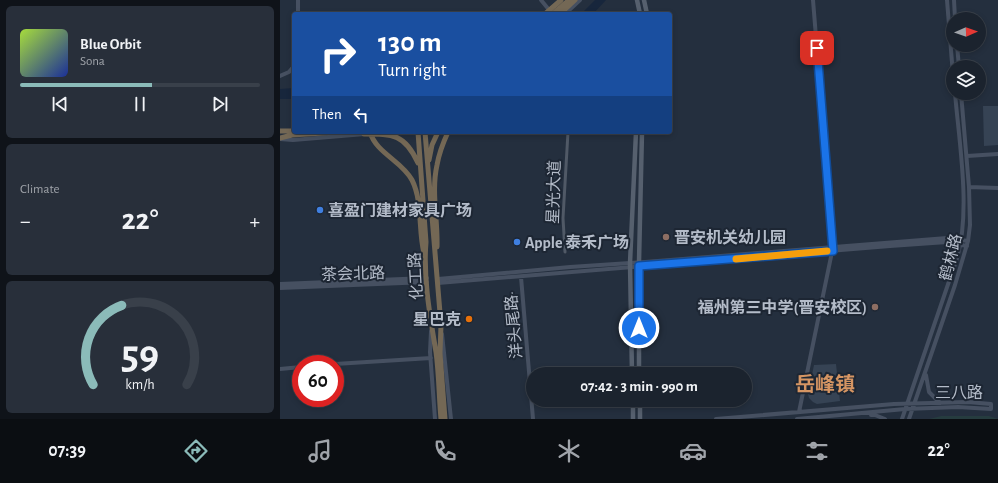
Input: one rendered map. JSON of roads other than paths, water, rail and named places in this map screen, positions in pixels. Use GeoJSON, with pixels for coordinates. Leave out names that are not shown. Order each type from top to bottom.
{"type":"FeatureCollection","features":[{"type":"Feature","properties":{"kind":"highway"},"geometry":{"type":"LineString","coordinates":[[550,12],[561,0]]}},
{"type":"Feature","properties":{"kind":"highway"},"geometry":{"type":"LineString","coordinates":[[551,12],[569,0]]}},
{"type":"Feature","properties":{"kind":"highway"},"geometry":{"type":"LineString","coordinates":[[562,12],[575,0]]}},
{"type":"Feature","properties":{"kind":"highway"},"geometry":{"type":"LineString","coordinates":[[280,131],[292,131]]}},
{"type":"Feature","properties":{"kind":"highway"},"geometry":{"type":"LineString","coordinates":[[280,139],[292,135],[308,134]]}},
{"type":"Feature","properties":{"kind":"highway"},"geometry":{"type":"LineString","coordinates":[[368,134],[376,144],[399,164],[411,180],[417,198],[421,242],[425,258]]}},
{"type":"Feature","properties":{"kind":"highway"},"geometry":{"type":"LineString","coordinates":[[384,134],[399,138],[412,149],[420,167]]}},
{"type":"Feature","properties":{"kind":"highway","name":"化工路"},"geometry":{"type":"LineString","coordinates":[[418,134],[426,242],[425,258],[431,326],[436,353],[441,419]]}},
{"type":"Feature","properties":{"kind":"highway","name":"化工路"},"geometry":{"type":"LineString","coordinates":[[425,134],[433,238],[438,281],[441,325],[440,353],[445,419]]}},
{"type":"Feature","properties":{"kind":"highway"},"geometry":{"type":"LineString","coordinates":[[429,189],[429,157],[437,134]]}},
{"type":"Feature","properties":{"kind":"highway"},"geometry":{"type":"LineString","coordinates":[[436,258],[436,166],[447,134]]}},
{"type":"Feature","properties":{"kind":"main road"},"geometry":{"type":"LineString","coordinates":[[298,0],[298,12]]}},
{"type":"Feature","properties":{"kind":"main road"},"geometry":{"type":"LineString","coordinates":[[541,0],[548,12]]}},
{"type":"Feature","properties":{"kind":"main road"},"geometry":{"type":"LineString","coordinates":[[567,12],[580,0]]}},
{"type":"Feature","properties":{"kind":"main road"},"geometry":{"type":"LineString","coordinates":[[637,0],[640,12]]}},
{"type":"Feature","properties":{"kind":"main road"},"geometry":{"type":"LineString","coordinates":[[644,0],[647,12]]}},
{"type":"Feature","properties":{"kind":"main road"},"geometry":{"type":"LineString","coordinates":[[799,412],[833,249],[813,0]]}},
{"type":"Feature","properties":{"kind":"main road"},"geometry":{"type":"LineString","coordinates":[[947,0],[952,60]]}},
{"type":"Feature","properties":{"kind":"main road"},"geometry":{"type":"LineString","coordinates":[[954,0],[955,12]]}},
{"type":"Feature","properties":{"kind":"main road"},"geometry":{"type":"LineString","coordinates":[[280,76],[292,68]]}},
{"type":"Feature","properties":{"kind":"main road","name":"鹤林路"},"geometry":{"type":"LineString","coordinates":[[902,419],[962,242],[962,184],[955,100]]}},
{"type":"Feature","properties":{"kind":"main road","name":"鹤林路"},"geometry":{"type":"LineString","coordinates":[[910,419],[955,285],[967,244],[970,225],[969,187],[962,100]]}},
{"type":"Feature","properties":{"kind":"main road"},"geometry":{"type":"LineString","coordinates":[[280,139],[292,140],[356,134]]}},
{"type":"Feature","properties":{"kind":"main road"},"geometry":{"type":"LineString","coordinates":[[632,367],[630,265],[636,134]]}},
{"type":"Feature","properties":{"kind":"main road"},"geometry":{"type":"LineString","coordinates":[[639,367],[639,264],[642,134]]}},
{"type":"Feature","properties":{"kind":"main road"},"geometry":{"type":"LineString","coordinates":[[967,156],[998,154]]}},
{"type":"Feature","properties":{"kind":"main road"},"geometry":{"type":"LineString","coordinates":[[969,187],[998,188]]}},
{"type":"Feature","properties":{"kind":"main road"},"geometry":{"type":"LineString","coordinates":[[438,281],[521,277],[639,264],[833,249],[947,242],[962,242],[967,244]]}},
{"type":"Feature","properties":{"kind":"main road"},"geometry":{"type":"LineString","coordinates":[[438,281],[570,266],[630,265]]}},
{"type":"Feature","properties":{"kind":"main road","name":"洋头尾路·"},"geometry":{"type":"LineString","coordinates":[[521,277],[533,419]]}},
{"type":"Feature","properties":{"kind":"main road","name":"茶会北路"},"geometry":{"type":"LineString","coordinates":[[280,284],[427,280]]}},
{"type":"Feature","properties":{"kind":"main road","name":"茶会北路"},"geometry":{"type":"LineString","coordinates":[[280,288],[427,280]]}},
{"type":"Feature","properties":{"kind":"main road"},"geometry":{"type":"LineString","coordinates":[[441,325],[452,419]]}},
{"type":"Feature","properties":{"kind":"main road"},"geometry":{"type":"LineString","coordinates":[[431,326],[434,419]]}},
{"type":"Feature","properties":{"kind":"main road"},"geometry":{"type":"LineString","coordinates":[[344,363],[431,358]]}},
{"type":"Feature","properties":{"kind":"main road"},"geometry":{"type":"LineString","coordinates":[[280,369],[292,368]]}},
{"type":"Feature","properties":{"kind":"main road"},"geometry":{"type":"LineString","coordinates":[[926,370],[927,390],[932,397],[940,403]]}},
{"type":"Feature","properties":{"kind":"main road","name":"三八路"},"geometry":{"type":"LineString","coordinates":[[716,419],[907,404],[968,402],[991,404],[991,409],[958,407],[913,409]]}},
{"type":"Feature","properties":{"kind":"main road"},"geometry":{"type":"LineString","coordinates":[[633,407],[633,419]]}},
{"type":"Feature","properties":{"kind":"main road"},"geometry":{"type":"LineString","coordinates":[[640,407],[640,419]]}},
{"type":"Feature","properties":{"kind":"main road"},"geometry":{"type":"LineString","coordinates":[[796,419],[913,409]]}},
{"type":"Feature","properties":{"kind":"main road"},"geometry":{"type":"LineString","coordinates":[[841,415],[875,414],[885,419]]}},
{"type":"Feature","properties":{"kind":"street","name":"星光大道"},"geometry":{"type":"LineString","coordinates":[[565,252],[563,218],[568,134]]}},
{"type":"Feature","properties":{"kind":"water"},"geometry":{"type":"Polygon","coordinates":[[[595,0],[606,0],[595,12],[583,12],[595,0]]]}},
{"type":"Feature","properties":{"kind":"water"},"geometry":{"type":"Polygon","coordinates":[[[292,88],[292,99],[280,99],[280,89],[292,88]]]}},
{"type":"Feature","properties":{"kind":"place","name":"喜盈门建材家具广场"},"geometry":{"type":"Point","coordinates":[320,210]}},
{"type":"Feature","properties":{"kind":"place","name":"晋安机关幼儿园"},"geometry":{"type":"Point","coordinates":[666,237]}},
{"type":"Feature","properties":{"kind":"place","name":"Apple 泰禾广场"},"geometry":{"type":"Point","coordinates":[517,242]}},
{"type":"Feature","properties":{"kind":"place","name":"福州第三中学(晋安校区)"},"geometry":{"type":"Point","coordinates":[875,307]}},
{"type":"Feature","properties":{"kind":"place","name":"星巴克"},"geometry":{"type":"Point","coordinates":[469,319]}},
{"type":"Feature","properties":{"kind":"district","name":"岳峰镇"},"geometry":{"type":"Point","coordinates":[825,384]}}]}
